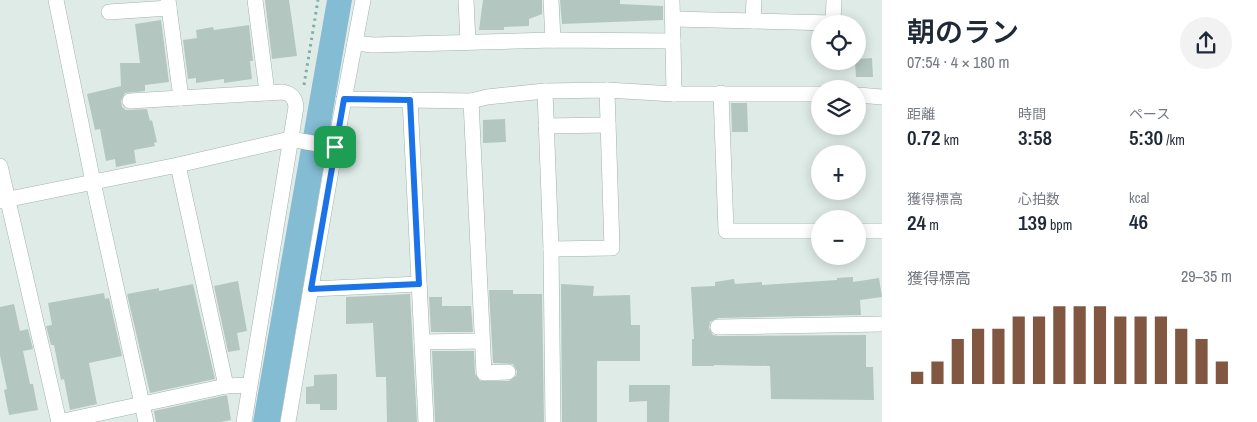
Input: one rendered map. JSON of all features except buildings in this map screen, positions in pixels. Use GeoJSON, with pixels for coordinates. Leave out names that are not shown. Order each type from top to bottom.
{"type":"FeatureCollection","features":[{"type":"Feature","properties":{"kind":"street"},"geometry":{"type":"LineString","coordinates":[[56,0],[93,182],[146,422]]}},
{"type":"Feature","properties":{"kind":"street"},"geometry":{"type":"LineString","coordinates":[[255,0],[267,92]]}},
{"type":"Feature","properties":{"kind":"street"},"geometry":{"type":"LineString","coordinates":[[288,422],[311,289],[332,147],[344,99],[363,0]]}},
{"type":"Feature","properties":{"kind":"street"},"geometry":{"type":"LineString","coordinates":[[466,0],[468,42]]}},
{"type":"Feature","properties":{"kind":"street"},"geometry":{"type":"LineString","coordinates":[[551,0],[553,40]]}},
{"type":"Feature","properties":{"kind":"street"},"geometry":{"type":"LineString","coordinates":[[672,0],[674,94]]}},
{"type":"Feature","properties":{"kind":"street"},"geometry":{"type":"LineString","coordinates":[[753,21],[754,0]]}},
{"type":"Feature","properties":{"kind":"street"},"geometry":{"type":"LineString","coordinates":[[673,19],[833,23],[834,0]]}},
{"type":"Feature","properties":{"kind":"street"},"geometry":{"type":"LineString","coordinates":[[109,12],[169,4],[181,98]]}},
{"type":"Feature","properties":{"kind":"street"},"geometry":{"type":"LineString","coordinates":[[355,43],[373,45],[553,40],[673,41]]}},
{"type":"Feature","properties":{"kind":"street"},"geometry":{"type":"LineString","coordinates":[[344,99],[471,101],[487,97],[545,91],[607,90],[674,94],[811,94]]}},
{"type":"Feature","properties":{"kind":"street"},"geometry":{"type":"LineString","coordinates":[[551,249],[612,248],[607,90]]}},
{"type":"Feature","properties":{"kind":"street"},"geometry":{"type":"LineString","coordinates":[[545,91],[551,249],[553,422]]}},
{"type":"Feature","properties":{"kind":"street"},"geometry":{"type":"LineString","coordinates":[[130,101],[267,92],[289,93],[294,97],[296,107],[294,140],[249,385],[244,422]]}},
{"type":"Feature","properties":{"kind":"street"},"geometry":{"type":"LineString","coordinates":[[721,93],[726,231],[811,231]]}},
{"type":"Feature","properties":{"kind":"street"},"geometry":{"type":"LineString","coordinates":[[866,96],[882,98]]}},
{"type":"Feature","properties":{"kind":"street"},"geometry":{"type":"LineString","coordinates":[[410,100],[426,422]]}},
{"type":"Feature","properties":{"kind":"street"},"geometry":{"type":"LineString","coordinates":[[471,101],[484,373],[508,372]]}},
{"type":"Feature","properties":{"kind":"street"},"geometry":{"type":"LineString","coordinates":[[546,126],[608,125]]}},
{"type":"Feature","properties":{"kind":"street"},"geometry":{"type":"LineString","coordinates":[[4,200],[294,140],[332,147]]}},
{"type":"Feature","properties":{"kind":"street"},"geometry":{"type":"LineString","coordinates":[[178,165],[226,386]]}},
{"type":"Feature","properties":{"kind":"street"},"geometry":{"type":"LineString","coordinates":[[0,166],[4,200],[59,422],[226,386],[249,385]]}},
{"type":"Feature","properties":{"kind":"street"},"geometry":{"type":"LineString","coordinates":[[866,231],[882,231]]}},
{"type":"Feature","properties":{"kind":"street"},"geometry":{"type":"LineString","coordinates":[[311,289],[419,284]]}},
{"type":"Feature","properties":{"kind":"street"},"geometry":{"type":"LineString","coordinates":[[718,327],[882,324]]}},
{"type":"Feature","properties":{"kind":"street"},"geometry":{"type":"LineString","coordinates":[[422,342],[482,341]]}},
{"type":"Feature","properties":{"kind":"path"},"geometry":{"type":"LineString","coordinates":[[294,97],[303,86],[318,0]]}},
{"type":"Feature","properties":{"kind":"water"},"geometry":{"type":"Polygon","coordinates":[[[327,0],[352,0],[280,422],[253,422],[327,0]]]}},
{"type":"Feature","properties":{"kind":"route"},"geometry":{"type":"LineString","coordinates":[[344,99],[410,100],[419,284],[311,289],[335,147],[344,99]]}}]}
